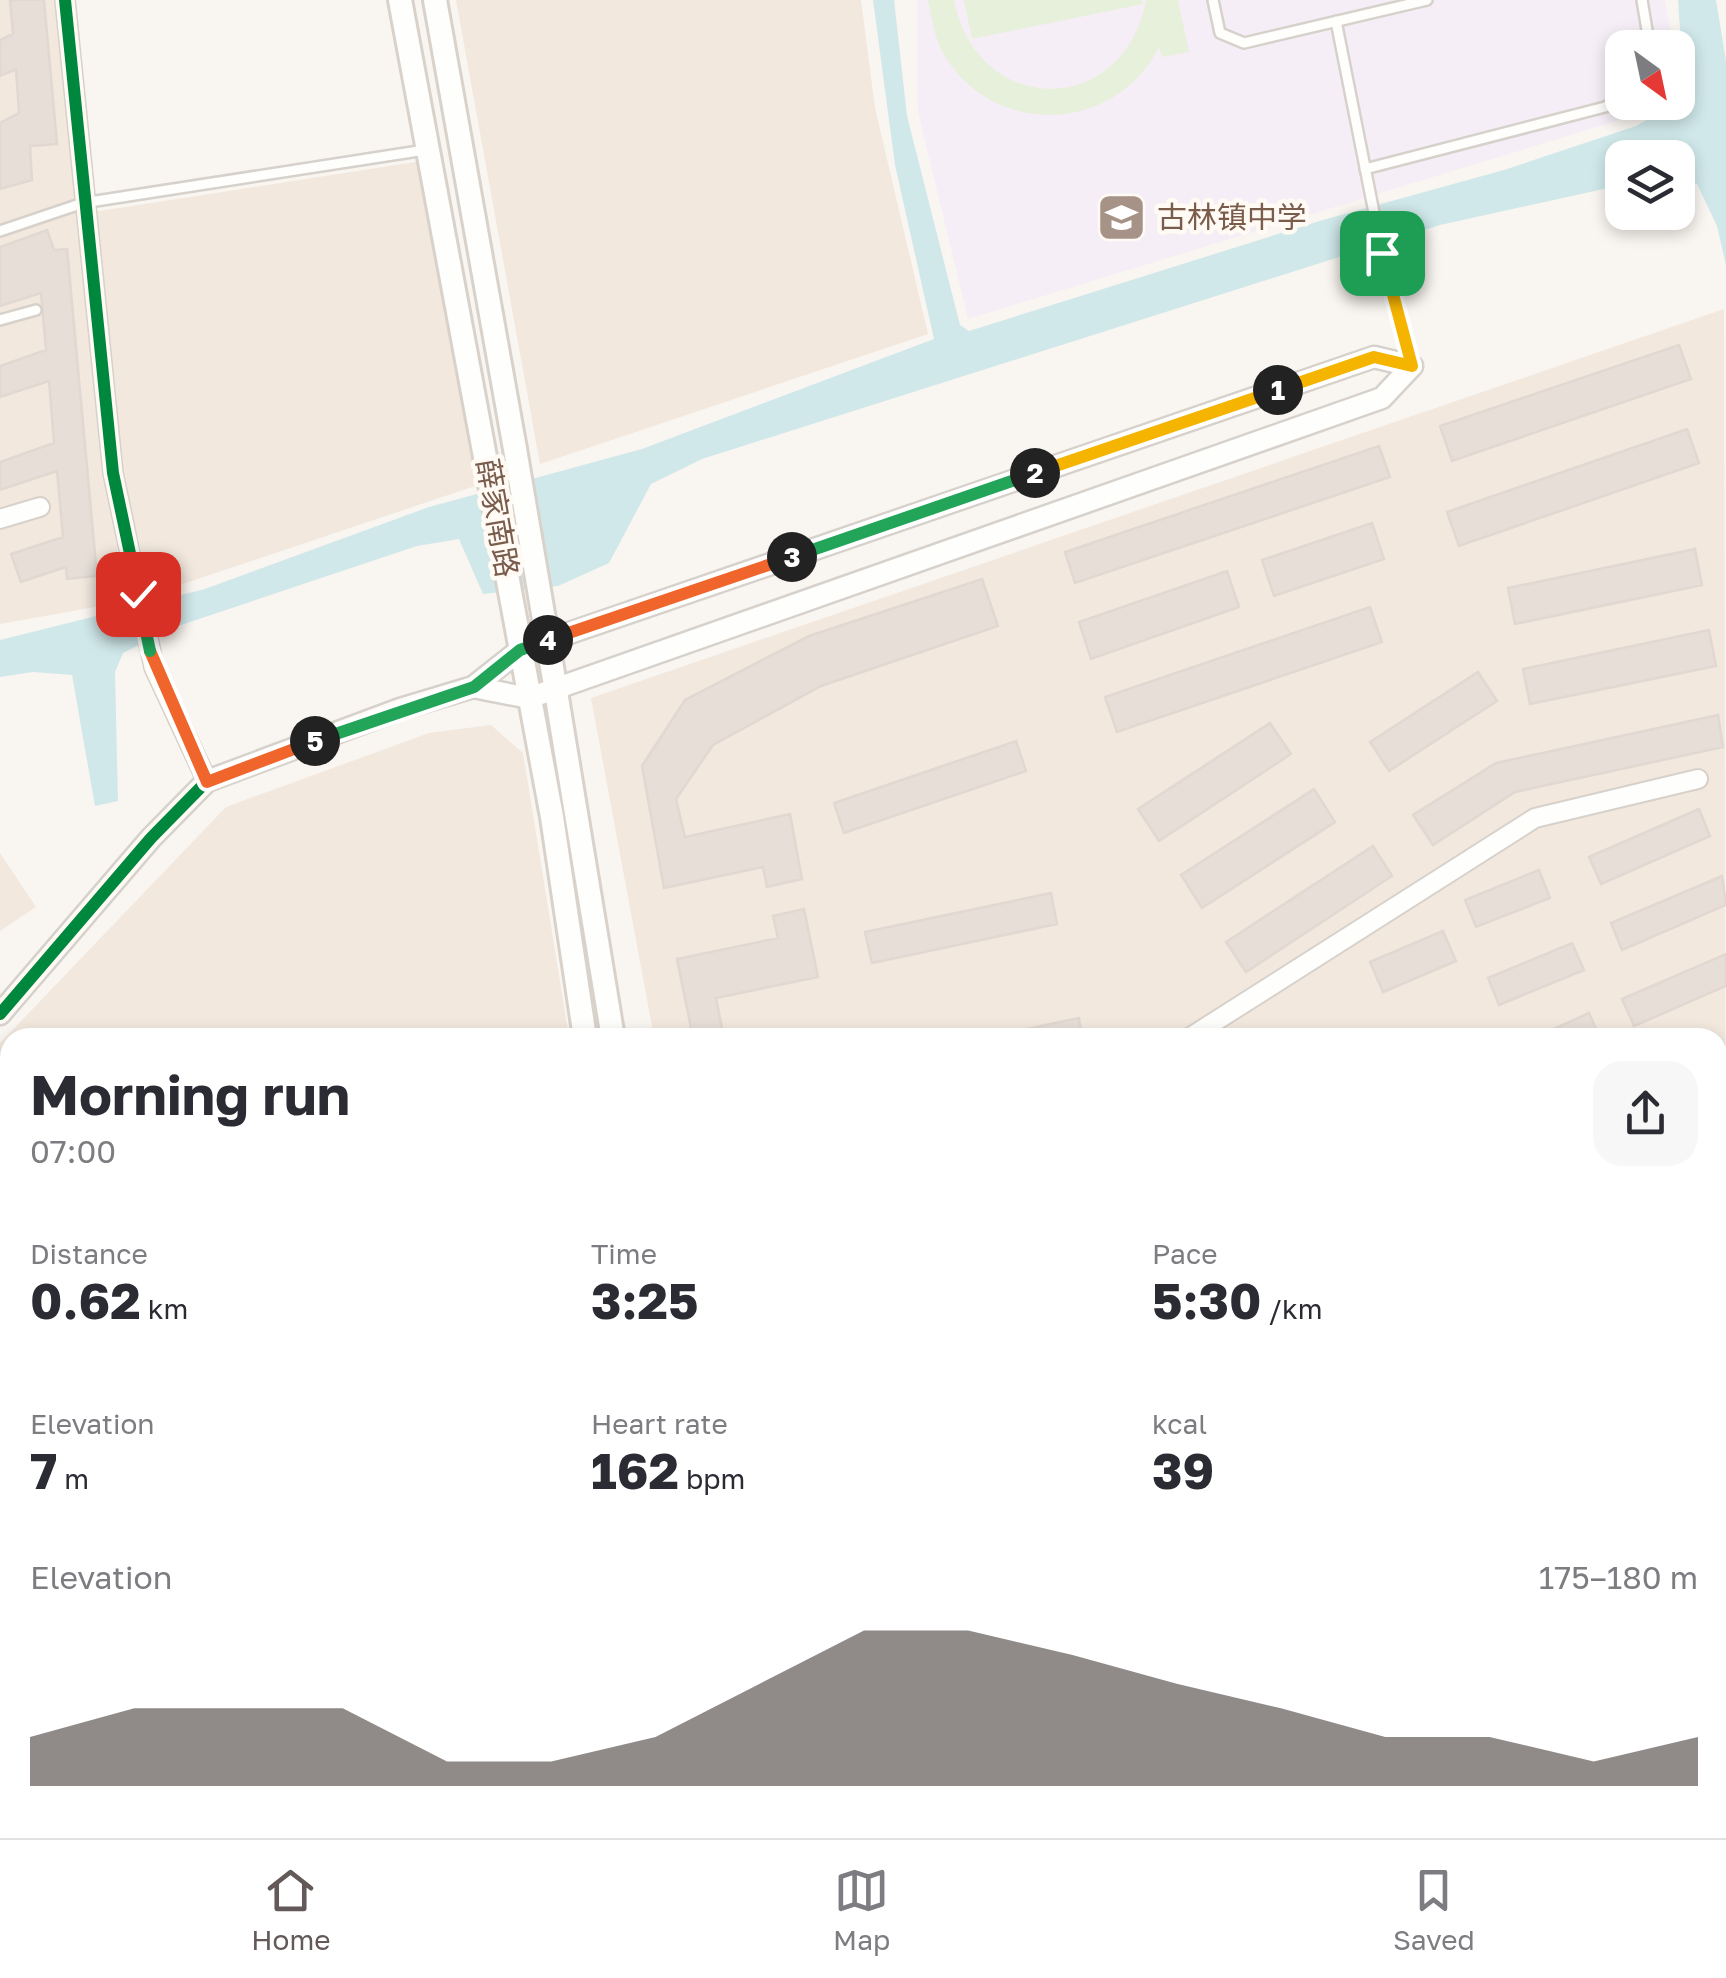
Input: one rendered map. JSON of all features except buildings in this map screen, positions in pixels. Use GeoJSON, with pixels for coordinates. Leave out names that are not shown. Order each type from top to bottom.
{"type":"FeatureCollection","features":[{"type":"Feature","properties":{"kind":"main road","name":"薛家南路"},"geometry":{"type":"LineString","coordinates":[[400,0],[530,698],[583,1028]]}},
{"type":"Feature","properties":{"kind":"main road","name":"薛家南路"},"geometry":{"type":"LineString","coordinates":[[435,0],[516,449],[611,1028]]}},
{"type":"Feature","properties":{"kind":"street"},"geometry":{"type":"LineString","coordinates":[[64,0],[113,474],[154,667],[207,782]]}},
{"type":"Feature","properties":{"kind":"street"},"geometry":{"type":"LineString","coordinates":[[0,1014],[151,838],[207,782],[400,709],[474,687],[520,650],[1374,357],[1412,366],[1382,398],[530,698],[474,687]]}},
{"type":"Feature","properties":{"kind":"street"},"geometry":{"type":"LineString","coordinates":[[0,519],[40,507]]}},
{"type":"Feature","properties":{"kind":"street"},"geometry":{"type":"LineString","coordinates":[[1205,1028],[1535,818],[1698,779]]}},
{"type":"Feature","properties":{"kind":"lane"},"geometry":{"type":"LineString","coordinates":[[1213,0],[1220,32],[1244,43],[1427,0]]}},
{"type":"Feature","properties":{"kind":"lane"},"geometry":{"type":"LineString","coordinates":[[1642,0],[1647,30]]}},
{"type":"Feature","properties":{"kind":"lane"},"geometry":{"type":"LineString","coordinates":[[1336,21],[1382,253],[1412,366]]}},
{"type":"Feature","properties":{"kind":"lane"},"geometry":{"type":"LineString","coordinates":[[1365,169],[1605,107]]}},
{"type":"Feature","properties":{"kind":"lane"},"geometry":{"type":"LineString","coordinates":[[0,231],[83,204],[428,149]]}},
{"type":"Feature","properties":{"kind":"lane"},"geometry":{"type":"LineString","coordinates":[[0,320],[36,310]]}},
{"type":"Feature","properties":{"kind":"shaded area"},"geometry":{"type":"Polygon","coordinates":[[[0,0],[57,0],[123,602],[0,624],[0,0]]]}},
{"type":"Feature","properties":{"kind":"shaded area"},"geometry":{"type":"Polygon","coordinates":[[[456,0],[861,0],[875,108],[928,334],[540,464],[456,0]]]}},
{"type":"Feature","properties":{"kind":"shaded area","name":"古林镇中学"},"geometry":{"type":"Polygon","coordinates":[[[917,0],[1665,0],[1671,30],[1605,30],[1605,120],[1620,120],[968,319],[918,112],[917,0]]]}},
{"type":"Feature","properties":{"kind":"shaded area"},"geometry":{"type":"Polygon","coordinates":[[[422,161],[478,485],[153,594],[121,473],[93,212],[422,161]]]}},
{"type":"Feature","properties":{"kind":"shaded area"},"geometry":{"type":"Polygon","coordinates":[[[1724,309],[1725,1028],[652,1028],[591,698],[1724,309]]]}},
{"type":"Feature","properties":{"kind":"shaded area"},"geometry":{"type":"Polygon","coordinates":[[[491,725],[523,753],[568,1028],[14,1028],[226,807],[429,733],[491,725]]]}},
{"type":"Feature","properties":{"kind":"shaded area"},"geometry":{"type":"Polygon","coordinates":[[[0,853],[36,907],[0,931],[0,853]]]}},
{"type":"Feature","properties":{"kind":"green space"},"geometry":{"type":"Polygon","coordinates":[[[928,0],[954,0],[968,39],[991,67],[1019,83],[1050,89],[1082,83],[1110,67],[1132,39],[1146,0],[1178,0],[1189,52],[1162,57],[1159,47],[1139,76],[1114,97],[1084,110],[1053,115],[1021,112],[991,100],[965,81],[940,47],[928,0]]]}},
{"type":"Feature","properties":{"kind":"green space"},"geometry":{"type":"Polygon","coordinates":[[[964,0],[1142,0],[1143,4],[972,39],[964,0]]]}},
{"type":"Feature","properties":{"kind":"water"},"geometry":{"type":"Polygon","coordinates":[[[873,0],[894,0],[907,116],[960,325],[969,331],[1323,220],[1504,170],[1646,120],[1695,120],[1695,30],[1680,30],[1678,0],[1716,0],[1726,61],[1726,265],[1717,226],[1695,184],[1695,140],[1605,140],[1605,189],[1440,225],[702,459],[651,484],[609,563],[558,586],[483,594],[459,539],[417,546],[172,628],[123,653],[115,672],[118,801],[95,806],[72,675],[33,672],[0,677],[0,640],[205,589],[429,507],[642,449],[934,339],[895,165],[873,0]]]}},
{"type":"Feature","properties":{"kind":"cycle path"},"geometry":{"type":"LineString","coordinates":[[65,0],[113,473],[154,667],[207,781]]}},
{"type":"Feature","properties":{"kind":"cycle path"},"geometry":{"type":"LineString","coordinates":[[0,1014],[151,838],[207,781],[400,709],[473,687],[520,650],[1374,357],[1412,366]]}},
{"type":"Feature","properties":{"kind":"place","name":"古林镇中学"},"geometry":{"type":"Point","coordinates":[1122,218]}},
{"type":"Feature","properties":{"kind":"route"},"geometry":{"type":"LineString","coordinates":[[138,594],[154,667],[207,782],[400,709],[474,687],[520,650],[1374,357],[1412,366],[1382,253]]}}]}
